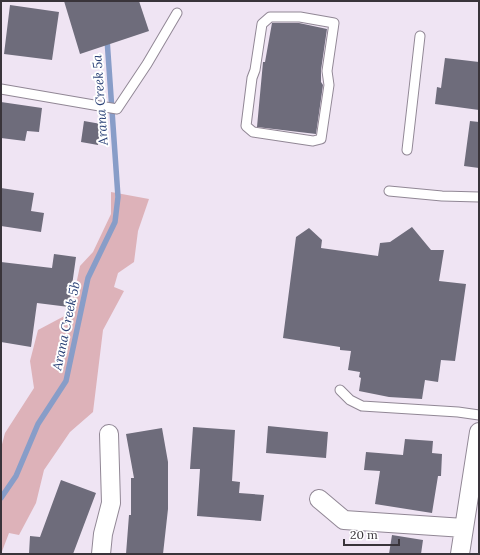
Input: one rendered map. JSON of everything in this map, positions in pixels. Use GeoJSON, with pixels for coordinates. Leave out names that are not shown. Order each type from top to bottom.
{"type":"FeatureCollection","features":[{"type":"Feature","properties":{"kind":"street"},"geometry":{"type":"LineString","coordinates":[[460,554],[479,432]]}},
{"type":"Feature","properties":{"kind":"street"},"geometry":{"type":"LineString","coordinates":[[101,554],[103,534],[111,503],[109,434]]}},
{"type":"Feature","properties":{"kind":"street"},"geometry":{"type":"LineString","coordinates":[[319,499],[344,520],[464,528]]}},
{"type":"Feature","properties":{"kind":"lane"},"geometry":{"type":"LineString","coordinates":[[1,89],[117,109],[147,64],[177,13]]}},
{"type":"Feature","properties":{"kind":"lane"},"geometry":{"type":"LineString","coordinates":[[270,17],[300,17],[334,23],[327,70],[330,85],[322,139],[314,141],[253,132],[246,126],[252,78],[256,70],[262,24],[270,17]]}},
{"type":"Feature","properties":{"kind":"lane"},"geometry":{"type":"LineString","coordinates":[[407,150],[420,36]]}},
{"type":"Feature","properties":{"kind":"lane"},"geometry":{"type":"LineString","coordinates":[[389,191],[479,198]]}},
{"type":"Feature","properties":{"kind":"lane"},"geometry":{"type":"LineString","coordinates":[[340,390],[350,400],[362,406],[458,412],[479,415]]}},
{"type":"Feature","properties":{"kind":"shaded area"},"geometry":{"type":"Polygon","coordinates":[[[111,192],[149,199],[138,231],[134,262],[118,273],[114,287],[124,291],[103,330],[93,412],[70,432],[44,470],[36,503],[19,535],[9,533],[1,554],[1,448],[5,433],[34,388],[30,361],[38,330],[70,313],[80,266],[93,252],[111,214],[111,192]]]}},
{"type":"Feature","properties":{"kind":"building"},"geometry":{"type":"Polygon","coordinates":[[[64,1],[139,1],[149,31],[80,54],[64,1]]]}},
{"type":"Feature","properties":{"kind":"building"},"geometry":{"type":"Polygon","coordinates":[[[10,5],[59,12],[52,60],[4,54],[10,5]]]}},
{"type":"Feature","properties":{"kind":"building"},"geometry":{"type":"Polygon","coordinates":[[[272,23],[299,23],[327,29],[321,70],[321,82],[323,85],[316,134],[257,127],[263,62],[265,62],[272,23]]]}},
{"type":"Feature","properties":{"kind":"building"},"geometry":{"type":"Polygon","coordinates":[[[445,58],[479,62],[479,110],[435,104],[437,87],[441,88],[445,58]]]}},
{"type":"Feature","properties":{"kind":"building"},"geometry":{"type":"Polygon","coordinates":[[[1,102],[42,108],[39,132],[27,131],[25,141],[1,138],[1,102]]]}},
{"type":"Feature","properties":{"kind":"building"},"geometry":{"type":"Polygon","coordinates":[[[84,121],[101,124],[98,145],[81,142],[84,121]]]}},
{"type":"Feature","properties":{"kind":"building"},"geometry":{"type":"Polygon","coordinates":[[[470,121],[479,122],[479,168],[464,166],[470,121]]]}},
{"type":"Feature","properties":{"kind":"building"},"geometry":{"type":"Polygon","coordinates":[[[1,188],[34,193],[31,211],[44,213],[41,232],[1,226],[1,188]]]}},
{"type":"Feature","properties":{"kind":"building"},"geometry":{"type":"Polygon","coordinates":[[[412,227],[431,250],[444,250],[439,281],[466,284],[455,361],[441,360],[438,382],[425,380],[422,399],[389,397],[359,391],[361,378],[359,377],[360,372],[348,370],[351,351],[340,350],[340,347],[283,338],[296,237],[309,228],[322,240],[321,248],[378,256],[380,243],[390,242],[412,227]]]}},
{"type":"Feature","properties":{"kind":"building"},"geometry":{"type":"Polygon","coordinates":[[[54,254],[76,257],[69,307],[37,303],[31,347],[1,342],[1,262],[52,268],[54,254]]]}},
{"type":"Feature","properties":{"kind":"building"},"geometry":{"type":"Polygon","coordinates":[[[268,426],[328,432],[326,458],[266,453],[268,426]]]}},
{"type":"Feature","properties":{"kind":"building"},"geometry":{"type":"Polygon","coordinates":[[[193,427],[235,430],[232,481],[240,482],[239,493],[264,495],[261,521],[197,516],[200,469],[190,469],[193,427]]]}},
{"type":"Feature","properties":{"kind":"building"},"geometry":{"type":"Polygon","coordinates":[[[162,428],[168,462],[168,509],[163,554],[126,554],[129,515],[131,515],[131,478],[134,478],[126,434],[162,428]]]}},
{"type":"Feature","properties":{"kind":"building"},"geometry":{"type":"Polygon","coordinates":[[[405,439],[433,441],[432,453],[442,454],[441,476],[438,476],[432,513],[375,504],[380,471],[364,470],[366,452],[403,455],[405,439]]]}},
{"type":"Feature","properties":{"kind":"building"},"geometry":{"type":"Polygon","coordinates":[[[61,480],[96,493],[73,554],[29,554],[30,536],[40,537],[61,480]]]}},
{"type":"Feature","properties":{"kind":"building"},"geometry":{"type":"Polygon","coordinates":[[[392,535],[423,540],[421,554],[389,554],[392,535]]]}},
{"type":"Feature","properties":{"kind":"waterway","name":"Arana Creek 5b"},"geometry":{"type":"LineString","coordinates":[[1,498],[16,476],[38,424],[66,381],[88,278],[115,222],[118,197],[107,39]]}},
{"type":"Feature","properties":{"kind":"water label","name":"Arana Creek 5a"},"geometry":{"type":"Point","coordinates":[100,100]}}]}
